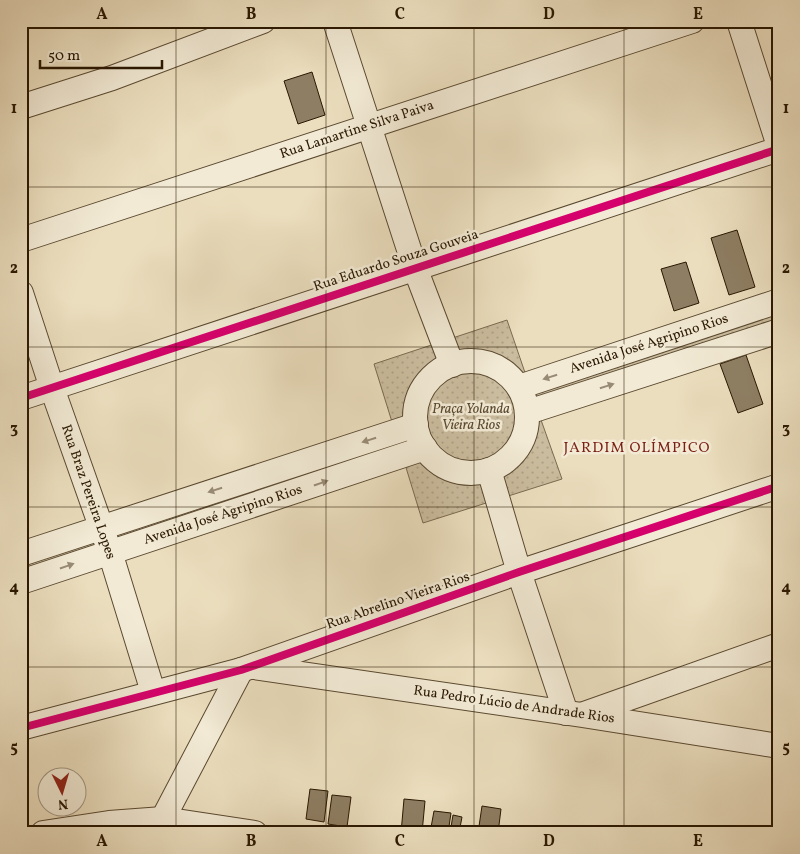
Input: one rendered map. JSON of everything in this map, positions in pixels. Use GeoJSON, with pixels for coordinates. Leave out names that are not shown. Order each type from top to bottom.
{"type":"FeatureCollection","features":[{"type":"Feature","properties":{"kind":"street"},"geometry":{"type":"LineString","coordinates":[[21,107],[112,78],[263,21]]}},
{"type":"Feature","properties":{"kind":"street"},"geometry":{"type":"LineString","coordinates":[[335,21],[415,268],[452,365]]}},
{"type":"Feature","properties":{"kind":"street","name":"Rua Lamartine Silva Paiva"},"geometry":{"type":"LineString","coordinates":[[21,240],[692,21]]}},
{"type":"Feature","properties":{"kind":"street"},"geometry":{"type":"LineString","coordinates":[[738,21],[779,147]]}},
{"type":"Feature","properties":{"kind":"street","name":"Rua Eduardo Souza Gouveia"},"geometry":{"type":"LineString","coordinates":[[21,398],[779,147]]}},
{"type":"Feature","properties":{"kind":"street","name":"Rua Braz Pereira Lopes"},"geometry":{"type":"LineString","coordinates":[[21,293],[52,388],[102,527],[153,692]]}},
{"type":"Feature","properties":{"kind":"street","name":"Avenida José Agripino Rios"},"geometry":{"type":"LineString","coordinates":[[519,387],[779,301]]}},
{"type":"Feature","properties":{"kind":"street","name":"Avenida José Agripino Rios"},"geometry":{"type":"LineString","coordinates":[[528,412],[779,331]]}},
{"type":"Feature","properties":{"kind":"street"},"geometry":{"type":"LineString","coordinates":[[471,361],[490,364],[506,373],[519,387],[525,399],[528,412],[526,431],[518,448],[506,462],[489,470],[470,473],[450,470],[434,459],[425,448],[416,425],[416,406],[423,389],[435,374],[452,365],[471,361]]}},
{"type":"Feature","properties":{"kind":"street","name":"Avenida José Agripino Rios"},"geometry":{"type":"LineString","coordinates":[[21,554],[416,425]]}},
{"type":"Feature","properties":{"kind":"street","name":"Avenida José Agripino Rios"},"geometry":{"type":"LineString","coordinates":[[21,582],[425,448]]}},
{"type":"Feature","properties":{"kind":"street"},"geometry":{"type":"LineString","coordinates":[[489,470],[519,572],[574,714],[779,645]]}},
{"type":"Feature","properties":{"kind":"street","name":"Rua Abrelino Vieira Rios"},"geometry":{"type":"LineString","coordinates":[[21,728],[245,668],[519,572],[779,486]]}},
{"type":"Feature","properties":{"kind":"street"},"geometry":{"type":"LineString","coordinates":[[159,826],[245,668]]}},
{"type":"Feature","properties":{"kind":"street","name":"Rua Pedro Lúcio de Andrade Rios"},"geometry":{"type":"LineString","coordinates":[[245,668],[574,714],[779,746]]}},
{"type":"Feature","properties":{"kind":"street"},"geometry":{"type":"LineString","coordinates":[[43,833],[110,823],[255,833]]}},
{"type":"Feature","properties":{"kind":"green space","name":"Praça Yolanda Vieira Rios"},"geometry":{"type":"Polygon","coordinates":[[[779,311],[779,322],[535,403],[562,479],[423,523],[400,448],[21,574],[21,563],[397,438],[374,364],[507,320],[532,393],[779,311]]]}},
{"type":"Feature","properties":{"kind":"building"},"geometry":{"type":"Polygon","coordinates":[[[312,72],[325,115],[298,124],[284,81],[312,72]]]}},
{"type":"Feature","properties":{"kind":"building"},"geometry":{"type":"Polygon","coordinates":[[[737,230],[755,287],[729,295],[711,238],[737,230]]]}},
{"type":"Feature","properties":{"kind":"building"},"geometry":{"type":"Polygon","coordinates":[[[686,262],[699,303],[674,311],[661,269],[686,262]]]}},
{"type":"Feature","properties":{"kind":"building"},"geometry":{"type":"Polygon","coordinates":[[[746,355],[763,404],[738,413],[720,364],[746,355]]]}},
{"type":"Feature","properties":{"kind":"building"},"geometry":{"type":"Polygon","coordinates":[[[310,789],[328,791],[324,822],[306,819],[310,789]]]}},
{"type":"Feature","properties":{"kind":"building"},"geometry":{"type":"Polygon","coordinates":[[[332,795],[351,797],[347,827],[328,824],[332,795]]]}},
{"type":"Feature","properties":{"kind":"building"},"geometry":{"type":"Polygon","coordinates":[[[404,799],[425,801],[422,833],[401,833],[404,799]]]}},
{"type":"Feature","properties":{"kind":"building"},"geometry":{"type":"Polygon","coordinates":[[[482,806],[501,809],[498,833],[478,833],[482,806]]]}},
{"type":"Feature","properties":{"kind":"building"},"geometry":{"type":"Polygon","coordinates":[[[434,811],[451,813],[448,833],[430,833],[434,811]]]}},
{"type":"Feature","properties":{"kind":"building"},"geometry":{"type":"Polygon","coordinates":[[[453,815],[462,817],[459,833],[450,833],[453,815]]]}},
{"type":"Feature","properties":{"kind":"cycle path"},"geometry":{"type":"LineString","coordinates":[[21,398],[779,149]]}},
{"type":"Feature","properties":{"kind":"cycle path"},"geometry":{"type":"LineString","coordinates":[[21,728],[241,670],[519,572],[779,486]]}},
{"type":"Feature","properties":{"kind":"district","name":"JARDIM OLÍMPICO"},"geometry":{"type":"Point","coordinates":[637,448]}}]}
